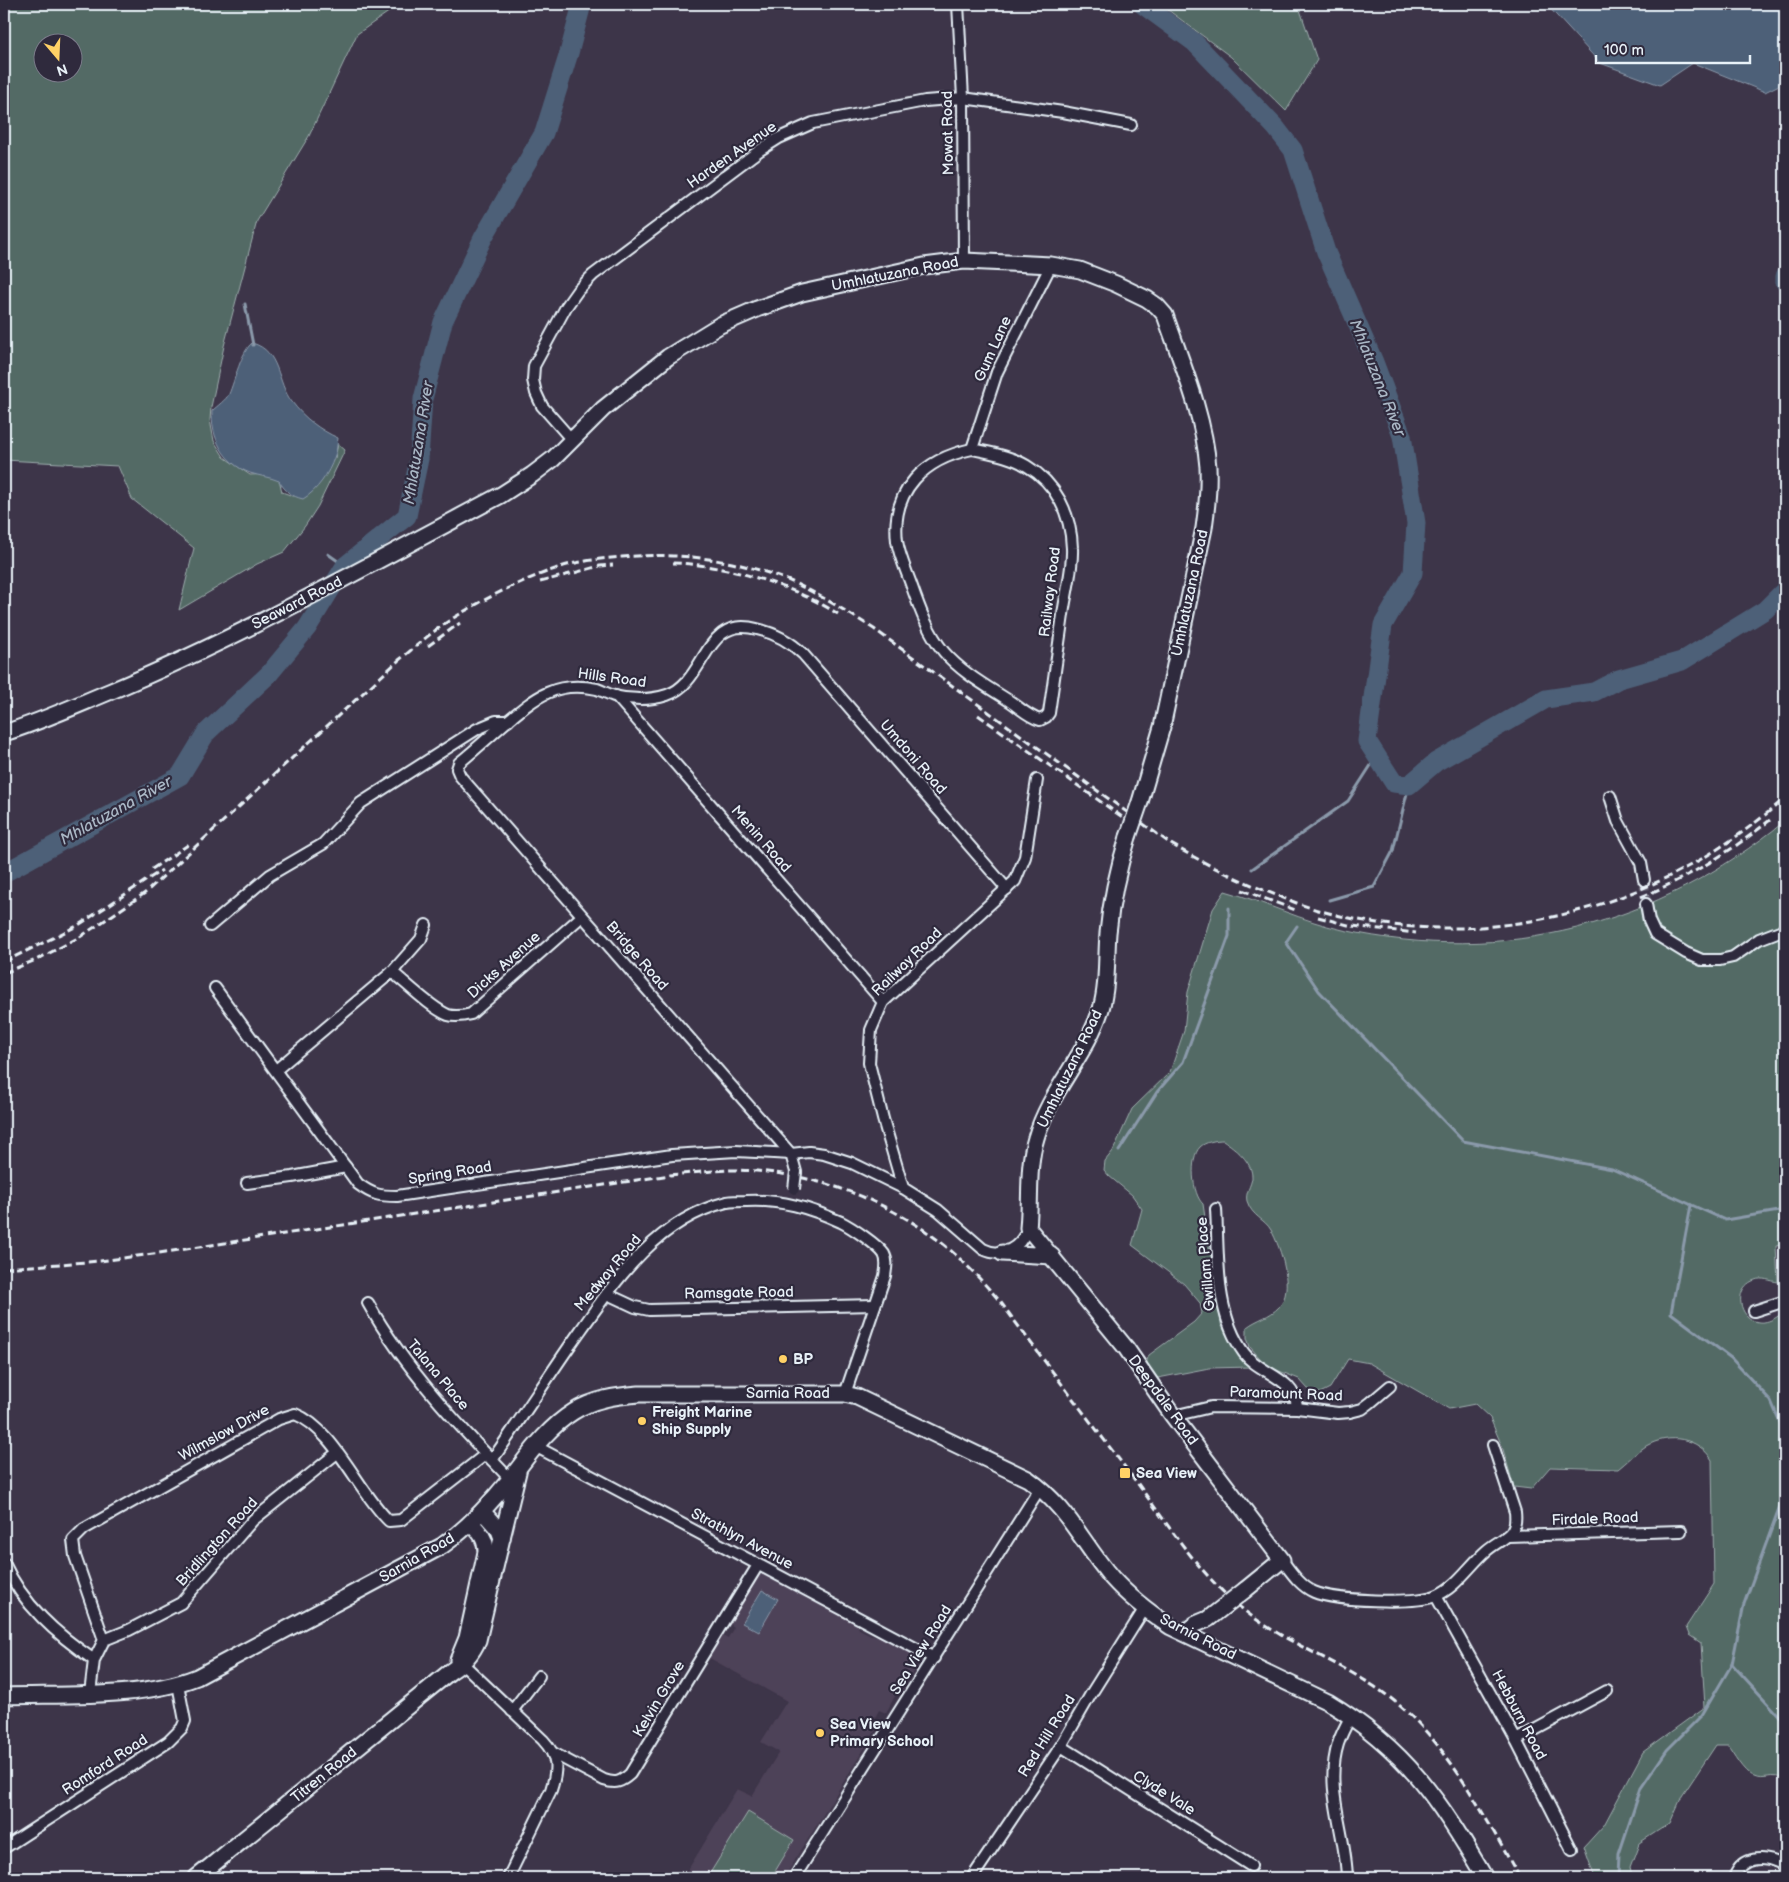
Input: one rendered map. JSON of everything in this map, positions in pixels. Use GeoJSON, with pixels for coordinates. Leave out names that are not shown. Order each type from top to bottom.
{"type":"FeatureCollection","features":[{"type":"Feature","properties":{"kind":"street","name":"Mowat Road"},"geometry":{"type":"LineString","coordinates":[[958,4],[963,98],[964,261]]}},
{"type":"Feature","properties":{"kind":"street","name":"Harden Avenue"},"geometry":{"type":"LineString","coordinates":[[571,439],[542,406],[533,380],[534,366],[566,307],[578,290],[593,275],[746,160],[779,138],[813,123],[918,102],[963,98],[1063,112],[1131,125]]}},
{"type":"Feature","properties":{"kind":"street","name":"Umhlatuzana Road"},"geometry":{"type":"LineString","coordinates":[[571,439],[635,382],[668,357],[720,326],[757,309],[802,294],[924,266],[964,261],[1051,265],[1080,270],[1147,299],[1165,315],[1203,431],[1208,466],[1208,495],[1204,528],[1162,727],[1112,896],[1106,986],[1100,1010],[1089,1036],[1044,1117],[1036,1137],[1032,1157],[1028,1228]]}},
{"type":"Feature","properties":{"kind":"street","name":"Gum Lane"},"geometry":{"type":"LineString","coordinates":[[972,449],[997,372],[1051,265]]}},
{"type":"Feature","properties":{"kind":"street","name":"Seaward Road"},"geometry":{"type":"LineString","coordinates":[[4,733],[152,674],[260,622],[502,495],[532,476],[553,459],[571,439]]}},
{"type":"Feature","properties":{"kind":"street","name":"Railway Road"},"geometry":{"type":"LineString","coordinates":[[972,449],[1000,455],[1025,465],[1039,474],[1052,486],[1068,517],[1073,550],[1049,713],[1040,720],[960,668],[943,652],[920,612],[900,554],[897,542],[896,513],[907,486],[938,461],[955,452],[972,449]]}},
{"type":"Feature","properties":{"kind":"street","name":"Hills Road"},"geometry":{"type":"LineString","coordinates":[[460,776],[457,769],[459,763],[538,697],[566,687],[597,689],[616,696],[638,699],[654,698],[675,691],[687,683],[714,639],[740,626],[767,631],[795,646]]}},
{"type":"Feature","properties":{"kind":"street","name":"Umdoni Road"},"geometry":{"type":"LineString","coordinates":[[795,646],[1007,889]]}},
{"type":"Feature","properties":{"kind":"street","name":"Menin Road"},"geometry":{"type":"LineString","coordinates":[[616,696],[883,1002]]}},
{"type":"Feature","properties":{"kind":"street"},"geometry":{"type":"LineString","coordinates":[[210,926],[270,876],[323,844],[361,803],[478,729],[496,721],[508,721]]}},
{"type":"Feature","properties":{"kind":"street","name":"Bridge Road"},"geometry":{"type":"LineString","coordinates":[[460,776],[791,1154]]}},
{"type":"Feature","properties":{"kind":"street","name":"Railway Road"},"geometry":{"type":"LineString","coordinates":[[903,1188],[869,1063],[872,1030],[883,1002],[1015,881],[1025,857],[1036,780]]}},
{"type":"Feature","properties":{"kind":"street"},"geometry":{"type":"LineString","coordinates":[[1610,796],[1618,821],[1641,863],[1644,880]]}},
{"type":"Feature","properties":{"kind":"street"},"geometry":{"type":"LineString","coordinates":[[1646,904],[1649,921],[1655,934],[1691,956],[1702,960],[1720,960],[1733,957],[1759,939],[1785,929]]}},
{"type":"Feature","properties":{"kind":"street","name":"Dicks Avenue"},"geometry":{"type":"LineString","coordinates":[[392,972],[438,1009],[457,1016],[471,1014],[582,916]]}},
{"type":"Feature","properties":{"kind":"street"},"geometry":{"type":"LineString","coordinates":[[276,1070],[392,972],[421,939],[426,925]]}},
{"type":"Feature","properties":{"kind":"street","name":"Spring Road"},"geometry":{"type":"LineString","coordinates":[[214,988],[358,1184],[368,1192],[380,1196],[397,1196],[672,1155],[736,1151],[791,1154]]}},
{"type":"Feature","properties":{"kind":"street"},"geometry":{"type":"LineString","coordinates":[[792,1204],[796,1172],[791,1154],[809,1152],[824,1154],[852,1163],[903,1188],[938,1210],[983,1249],[990,1252],[1052,1256]]}},
{"type":"Feature","properties":{"kind":"street"},"geometry":{"type":"LineString","coordinates":[[247,1183],[346,1167]]}},
{"type":"Feature","properties":{"kind":"street","name":"Medway Road"},"geometry":{"type":"LineString","coordinates":[[489,1457],[607,1294],[646,1248],[669,1229],[695,1214],[728,1202],[762,1200],[792,1204],[816,1211],[845,1224],[884,1254],[887,1264],[885,1276],[845,1394]]}},
{"type":"Feature","properties":{"kind":"street","name":"Gwillam Place"},"geometry":{"type":"LineString","coordinates":[[1216,1209],[1224,1312],[1230,1329],[1245,1355],[1289,1387],[1296,1397],[1297,1408]]}},
{"type":"Feature","properties":{"kind":"street"},"geometry":{"type":"LineString","coordinates":[[1002,1253],[1018,1245],[1025,1237],[1028,1228]]}},
{"type":"Feature","properties":{"kind":"street","name":"Deepdale Road"},"geometry":{"type":"LineString","coordinates":[[1028,1228],[1126,1348],[1173,1416],[1282,1560],[1303,1584],[1313,1591],[1344,1599],[1412,1600],[1436,1596]]}},
{"type":"Feature","properties":{"kind":"street","name":"Ramsgate Road"},"geometry":{"type":"LineString","coordinates":[[607,1294],[635,1307],[649,1310],[875,1305]]}},
{"type":"Feature","properties":{"kind":"street"},"geometry":{"type":"LineString","coordinates":[[1754,1311],[1785,1301]]}},
{"type":"Feature","properties":{"kind":"street","name":"Talana Place"},"geometry":{"type":"LineString","coordinates":[[368,1303],[391,1341],[422,1381],[489,1457]]}},
{"type":"Feature","properties":{"kind":"street","name":"Paramount Road"},"geometry":{"type":"LineString","coordinates":[[1173,1416],[1211,1407],[1297,1408],[1338,1413],[1350,1412],[1362,1409],[1390,1386]]}},
{"type":"Feature","properties":{"kind":"street","name":"Sarnia Road"},"geometry":{"type":"LineString","coordinates":[[4,1696],[90,1694],[141,1690],[178,1684],[211,1670],[442,1546],[483,1512],[535,1446],[561,1420],[590,1403],[621,1395],[827,1392],[845,1394],[857,1397],[1028,1479],[1065,1513],[1112,1578],[1145,1608],[1171,1626],[1328,1702],[1351,1716],[1393,1750],[1414,1772],[1451,1821],[1485,1878]]}},
{"type":"Feature","properties":{"kind":"street","name":"Wilmslow Drive"},"geometry":{"type":"LineString","coordinates":[[104,1640],[75,1556],[73,1540],[84,1530],[288,1416],[295,1414],[310,1422],[331,1444],[389,1521],[401,1520],[489,1457]]}},
{"type":"Feature","properties":{"kind":"street"},"geometry":{"type":"LineString","coordinates":[[1436,1596],[1454,1583],[1486,1552],[1514,1530],[1516,1522],[1515,1512],[1493,1445]]}},
{"type":"Feature","properties":{"kind":"street","name":"Strathlyn Avenue"},"geometry":{"type":"LineString","coordinates":[[535,1446],[934,1658]]}},
{"type":"Feature","properties":{"kind":"street","name":"Bridlington Road"},"geometry":{"type":"LineString","coordinates":[[104,1640],[137,1626],[181,1603],[253,1520],[337,1453]]}},
{"type":"Feature","properties":{"kind":"street"},"geometry":{"type":"LineString","coordinates":[[489,1457],[514,1474]]}},
{"type":"Feature","properties":{"kind":"street","name":"Titren Road"},"geometry":{"type":"LineString","coordinates":[[196,1878],[472,1653],[478,1640],[502,1538],[514,1474]]}},
{"type":"Feature","properties":{"kind":"street","name":"Sea View Road"},"geometry":{"type":"LineString","coordinates":[[794,1878],[1040,1488]]}},
{"type":"Feature","properties":{"kind":"street"},"geometry":{"type":"LineString","coordinates":[[483,1512],[499,1530],[502,1538]]}},
{"type":"Feature","properties":{"kind":"street","name":"Titren Road"},"geometry":{"type":"LineString","coordinates":[[457,1665],[467,1638],[486,1552],[486,1544],[482,1535],[471,1523]]}},
{"type":"Feature","properties":{"kind":"street","name":"Firdale Road"},"geometry":{"type":"LineString","coordinates":[[1508,1536],[1682,1531]]}},
{"type":"Feature","properties":{"kind":"street"},"geometry":{"type":"LineString","coordinates":[[1184,1632],[1208,1619],[1282,1560]]}},
{"type":"Feature","properties":{"kind":"street"},"geometry":{"type":"LineString","coordinates":[[4,1562],[15,1585],[41,1618],[94,1660]]}},
{"type":"Feature","properties":{"kind":"street","name":"Kelvin Grove"},"geometry":{"type":"LineString","coordinates":[[553,1752],[604,1780],[613,1783],[622,1782],[630,1774],[758,1564]]}},
{"type":"Feature","properties":{"kind":"street","name":"Hebburn Road"},"geometry":{"type":"LineString","coordinates":[[1436,1596],[1516,1740],[1572,1850]]}},
{"type":"Feature","properties":{"kind":"street","name":"Red Hill Road"},"geometry":{"type":"LineString","coordinates":[[972,1878],[1061,1746],[1145,1608]]}},
{"type":"Feature","properties":{"kind":"street"},"geometry":{"type":"LineString","coordinates":[[90,1694],[94,1660],[104,1640]]}},
{"type":"Feature","properties":{"kind":"street"},"geometry":{"type":"LineString","coordinates":[[457,1665],[512,1711],[553,1752],[556,1766],[555,1776],[508,1878]]}},
{"type":"Feature","properties":{"kind":"street"},"geometry":{"type":"LineString","coordinates":[[512,1711],[539,1676]]}},
{"type":"Feature","properties":{"kind":"street","name":"Romford Road"},"geometry":{"type":"LineString","coordinates":[[4,1848],[176,1735],[185,1721],[178,1684]]}},
{"type":"Feature","properties":{"kind":"street"},"geometry":{"type":"LineString","coordinates":[[1516,1740],[1606,1691]]}},
{"type":"Feature","properties":{"kind":"street"},"geometry":{"type":"LineString","coordinates":[[1347,1878],[1345,1854],[1335,1806],[1334,1776],[1337,1745],[1351,1716]]}},
{"type":"Feature","properties":{"kind":"street","name":"Clyde Vale"},"geometry":{"type":"LineString","coordinates":[[1061,1746],[1251,1866]]}},
{"type":"Feature","properties":{"kind":"street"},"geometry":{"type":"LineString","coordinates":[[1734,1878],[1739,1868],[1748,1861],[1757,1858],[1767,1859],[1785,1866]]}},
{"type":"Feature","properties":{"kind":"shaded area","name":"Sea View Primary School"},"geometry":{"type":"Polygon","coordinates":[[[761,1572],[856,1620],[859,1629],[873,1636],[881,1635],[922,1657],[899,1695],[896,1694],[886,1713],[879,1710],[873,1721],[879,1725],[784,1878],[683,1878],[737,1789],[752,1796],[779,1752],[761,1742],[787,1701],[706,1656],[720,1634],[728,1638],[734,1627],[728,1622],[761,1572]]]}},
{"type":"Feature","properties":{"kind":"green space"},"geometry":{"type":"Polygon","coordinates":[[[4,4],[400,4],[357,34],[309,136],[257,221],[224,346],[211,407],[210,420],[214,441],[224,457],[250,475],[269,474],[279,479],[282,492],[293,496],[304,494],[335,458],[338,444],[345,450],[318,506],[284,552],[257,564],[179,610],[194,548],[132,499],[118,466],[4,460],[4,4]]]}},
{"type":"Feature","properties":{"kind":"green space"},"geometry":{"type":"Polygon","coordinates":[[[1160,4],[1298,4],[1317,60],[1286,111],[1231,57],[1160,4]]]}},
{"type":"Feature","properties":{"kind":"green space"},"geometry":{"type":"Polygon","coordinates":[[[1785,821],[1785,1244],[1776,1246],[1778,1282],[1758,1279],[1746,1285],[1741,1293],[1741,1303],[1749,1318],[1758,1322],[1769,1321],[1781,1314],[1785,1377],[1785,1780],[1776,1777],[1761,1778],[1750,1774],[1728,1745],[1716,1745],[1682,1796],[1670,1823],[1639,1843],[1630,1867],[1632,1878],[1595,1878],[1584,1847],[1604,1825],[1643,1752],[1705,1707],[1701,1643],[1689,1635],[1686,1627],[1714,1584],[1712,1460],[1699,1446],[1691,1442],[1664,1439],[1646,1446],[1618,1469],[1550,1467],[1531,1489],[1514,1487],[1502,1446],[1490,1418],[1475,1404],[1449,1409],[1369,1363],[1348,1359],[1330,1388],[1320,1393],[1308,1389],[1299,1379],[1267,1366],[1250,1347],[1247,1338],[1247,1327],[1272,1313],[1284,1300],[1286,1290],[1285,1269],[1279,1247],[1271,1230],[1252,1211],[1247,1201],[1252,1178],[1250,1166],[1238,1151],[1223,1140],[1217,1140],[1200,1147],[1194,1159],[1193,1176],[1196,1192],[1203,1204],[1221,1324],[1234,1347],[1251,1367],[1209,1368],[1158,1378],[1151,1374],[1148,1369],[1149,1355],[1194,1322],[1202,1313],[1200,1303],[1184,1284],[1132,1245],[1142,1209],[1132,1195],[1104,1170],[1105,1161],[1113,1151],[1132,1109],[1170,1072],[1184,1031],[1188,992],[1213,909],[1225,891],[1328,926],[1403,940],[1462,943],[1520,939],[1577,928],[1632,911],[1685,887],[1736,857],[1785,821]]]}},
{"type":"Feature","properties":{"kind":"green space"},"geometry":{"type":"Polygon","coordinates":[[[748,1812],[794,1840],[771,1878],[707,1878],[748,1812]]]}},
{"type":"Feature","properties":{"kind":"water"},"geometry":{"type":"Polygon","coordinates":[[[1546,4],[1785,4],[1785,82],[1765,92],[1693,63],[1660,85],[1600,63],[1546,4]]]}},
{"type":"Feature","properties":{"kind":"water"},"geometry":{"type":"Polygon","coordinates":[[[252,343],[261,347],[273,360],[287,394],[297,408],[313,423],[338,438],[335,456],[326,475],[318,486],[303,499],[289,493],[279,481],[241,469],[226,456],[216,439],[212,411],[229,394],[241,359],[252,343]]]}},
{"type":"Feature","properties":{"kind":"water"},"geometry":{"type":"Polygon","coordinates":[[[762,1590],[778,1599],[759,1632],[742,1623],[762,1590]]]}},
{"type":"Feature","properties":{"kind":"waterway","name":"Mhlatuzana River"},"geometry":{"type":"LineString","coordinates":[[4,873],[180,776],[206,733],[269,674],[307,628],[345,566],[407,516],[419,459],[423,399],[443,322],[483,238],[544,133],[582,4]]}},
{"type":"Feature","properties":{"kind":"waterway","name":"Mhlatuzana River"},"geometry":{"type":"LineString","coordinates":[[1142,4],[1194,42],[1276,128],[1293,150],[1326,252],[1374,362],[1402,436],[1416,523],[1413,573],[1383,625],[1367,741],[1394,783],[1409,785],[1436,762],[1546,699],[1594,692],[1619,679],[1682,661],[1765,610],[1785,590]]}},
{"type":"Feature","properties":{"kind":"waterway","name":"Mhlatuzana River"},"geometry":{"type":"LineString","coordinates":[[1785,276],[1785,282]]}},
{"type":"Feature","properties":{"kind":"waterway"},"geometry":{"type":"LineString","coordinates":[[245,304],[253,345]]}},
{"type":"Feature","properties":{"kind":"waterway"},"geometry":{"type":"LineString","coordinates":[[328,554],[345,566]]}},
{"type":"Feature","properties":{"kind":"waterway"},"geometry":{"type":"LineString","coordinates":[[1252,869],[1348,801],[1377,756]]}},
{"type":"Feature","properties":{"kind":"waterway"},"geometry":{"type":"LineString","coordinates":[[1329,900],[1374,887],[1393,851],[1409,785]]}},
{"type":"Feature","properties":{"kind":"waterway"},"geometry":{"type":"LineString","coordinates":[[1119,1151],[1157,1092],[1183,1062],[1229,936],[1229,908]]}},
{"type":"Feature","properties":{"kind":"waterway"},"geometry":{"type":"LineString","coordinates":[[1297,926],[1286,942],[1319,991],[1463,1141],[1612,1169],[1725,1220],[1785,1210]]}},
{"type":"Feature","properties":{"kind":"waterway"},"geometry":{"type":"LineString","coordinates":[[1691,1205],[1671,1313],[1731,1358],[1771,1401],[1785,1434]]}},
{"type":"Feature","properties":{"kind":"waterway"},"geometry":{"type":"LineString","coordinates":[[1785,1492],[1744,1604],[1732,1664],[1785,1722]]}},
{"type":"Feature","properties":{"kind":"waterway"},"geometry":{"type":"LineString","coordinates":[[1618,1878],[1619,1854],[1641,1788],[1667,1750],[1702,1715],[1732,1664]]}},
{"type":"Feature","properties":{"kind":"tunnel"},"geometry":{"type":"LineString","coordinates":[[1644,880],[1646,904]]}},
{"type":"Feature","properties":{"kind":"railway"},"geometry":{"type":"LineString","coordinates":[[4,973],[36,960],[80,937],[145,893],[399,660],[440,627],[481,602],[526,580],[571,564],[605,559],[644,556],[709,559],[772,574],[803,587],[874,629],[1171,844],[1246,883],[1294,902],[1335,915],[1377,923],[1463,928],[1507,925],[1549,918],[1591,907],[1631,893],[1693,864],[1732,840],[1785,798]]}},
{"type":"Feature","properties":{"kind":"railway"},"geometry":{"type":"LineString","coordinates":[[673,563],[714,567],[758,578],[801,594],[838,614]]}},
{"type":"Feature","properties":{"kind":"railway"},"geometry":{"type":"LineString","coordinates":[[540,582],[600,566],[613,565]]}},
{"type":"Feature","properties":{"kind":"railway"},"geometry":{"type":"LineString","coordinates":[[428,646],[460,623]]}},
{"type":"Feature","properties":{"kind":"railway"},"geometry":{"type":"LineString","coordinates":[[978,715],[1135,826]]}},
{"type":"Feature","properties":{"kind":"railway"},"geometry":{"type":"LineString","coordinates":[[1641,897],[1708,863],[1740,843],[1770,820]]}},
{"type":"Feature","properties":{"kind":"railway"},"geometry":{"type":"LineString","coordinates":[[152,869],[191,843]]}},
{"type":"Feature","properties":{"kind":"railway"},"geometry":{"type":"LineString","coordinates":[[4,962],[77,926],[162,870]]}},
{"type":"Feature","properties":{"kind":"railway"},"geometry":{"type":"LineString","coordinates":[[1242,890],[1298,911]]}},
{"type":"Feature","properties":{"kind":"railway"},"geometry":{"type":"LineString","coordinates":[[1318,917],[1352,926],[1416,933]]}},
{"type":"Feature","properties":{"kind":"railway"},"geometry":{"type":"LineString","coordinates":[[4,1268],[100,1261],[153,1254],[670,1175],[708,1171],[759,1171],[787,1175],[843,1189],[870,1200],[920,1227],[943,1244],[979,1278],[999,1300],[1182,1545],[1219,1588],[1266,1626],[1372,1685],[1397,1703],[1419,1724],[1457,1772],[1520,1878]]}},
{"type":"Feature","properties":{"kind":"place","name":"BP"},"geometry":{"type":"Point","coordinates":[783,1359]}},
{"type":"Feature","properties":{"kind":"place","name":"Freight Marine Ship Supply"},"geometry":{"type":"Point","coordinates":[642,1421]}},
{"type":"Feature","properties":{"kind":"place","name":"Sea View"},"geometry":{"type":"Point","coordinates":[1125,1473]}},
{"type":"Feature","properties":{"kind":"place","name":"Sea View Primary School"},"geometry":{"type":"Point","coordinates":[820,1733]}}]}
